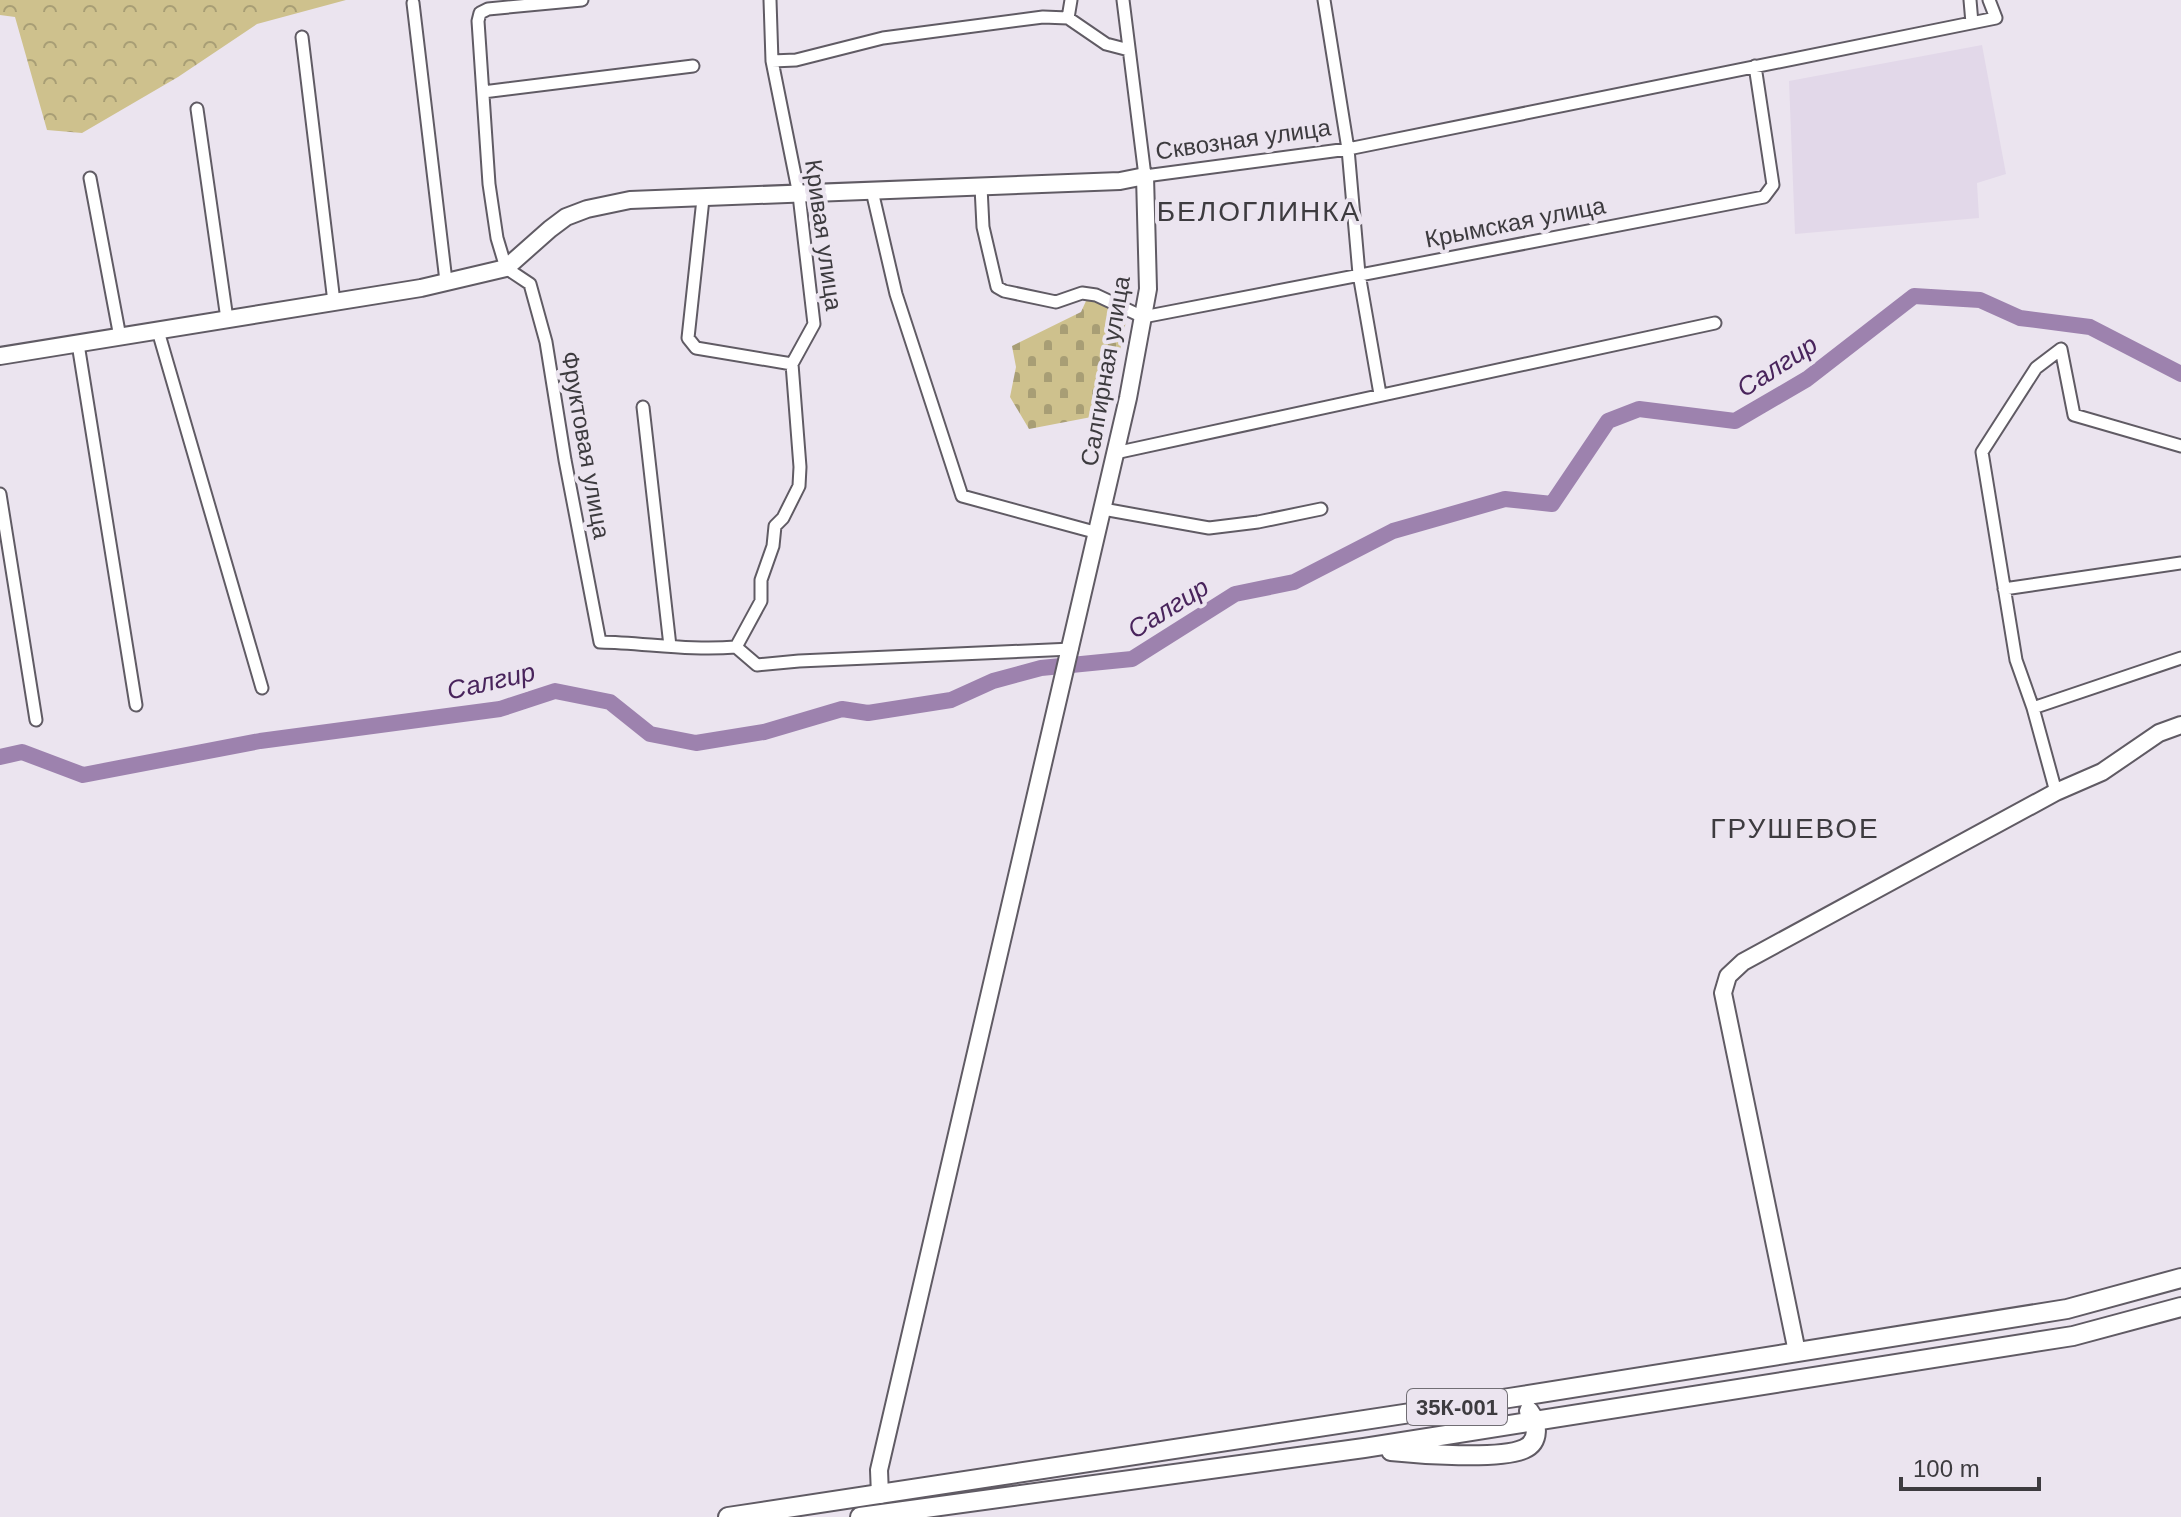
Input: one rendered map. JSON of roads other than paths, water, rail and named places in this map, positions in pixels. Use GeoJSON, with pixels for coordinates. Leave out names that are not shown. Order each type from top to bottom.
{"type":"FeatureCollection","features":[{"type":"Feature","properties":{"kind":"main road","name":"Сквозная улица"},"geometry":{"type":"LineString","coordinates":[[506,268],[566,217],[630,200],[1120,181],[1145,176]]}},
{"type":"Feature","properties":{"kind":"main road","name":"Салгирная улица"},"geometry":{"type":"LineString","coordinates":[[880,1495],[879,1470],[1071,651],[1143,317],[1148,289],[1145,176]]}},
{"type":"Feature","properties":{"kind":"main road"},"geometry":{"type":"LineString","coordinates":[[0,356],[421,288],[506,268]]}},
{"type":"Feature","properties":{"kind":"main road"},"geometry":{"type":"LineString","coordinates":[[1797,1352],[1723,993],[1728,976],[1743,962],[2056,792],[2102,772],[2159,733],[2181,725]]}},
{"type":"Feature","properties":{"kind":"main road","name":"35К-001"},"geometry":{"type":"LineString","coordinates":[[728,1517],[2067,1309],[2181,1278]]}},
{"type":"Feature","properties":{"kind":"main road"},"geometry":{"type":"LineString","coordinates":[[1364,1448],[1438,1455],[1514,1452],[1528,1447],[1536,1426],[1561,1417],[2073,1336],[2181,1307]]}},
{"type":"Feature","properties":{"kind":"main road"},"geometry":{"type":"LineString","coordinates":[[1509,1398],[1524,1406],[1536,1426]]}},
{"type":"Feature","properties":{"kind":"main road","name":"35К-001"},"geometry":{"type":"LineString","coordinates":[[860,1517],[1536,1426]]}},
{"type":"Feature","properties":{"kind":"street"},"geometry":{"type":"LineString","coordinates":[[506,268],[497,238],[489,184],[478,21],[480,13],[488,9],[582,0]]}},
{"type":"Feature","properties":{"kind":"street","name":"Кривая улица"},"geometry":{"type":"LineString","coordinates":[[770,0],[772,61],[799,195],[814,324],[792,364]]}},
{"type":"Feature","properties":{"kind":"street"},"geometry":{"type":"LineString","coordinates":[[1068,18],[1071,0]]}},
{"type":"Feature","properties":{"kind":"street","name":"Салгирная улица"},"geometry":{"type":"LineString","coordinates":[[1123,0],[1145,176]]}},
{"type":"Feature","properties":{"kind":"street"},"geometry":{"type":"LineString","coordinates":[[1324,0],[1348,149],[1359,274],[1380,394]]}},
{"type":"Feature","properties":{"kind":"street"},"geometry":{"type":"LineString","coordinates":[[1970,0],[1972,23]]}},
{"type":"Feature","properties":{"kind":"street","name":"Сквозная улица"},"geometry":{"type":"LineString","coordinates":[[1145,176],[1348,149],[1996,18],[1989,0]]}},
{"type":"Feature","properties":{"kind":"street"},"geometry":{"type":"LineString","coordinates":[[413,3],[446,281]]}},
{"type":"Feature","properties":{"kind":"street"},"geometry":{"type":"LineString","coordinates":[[772,61],[796,60],[883,38],[1043,17],[1068,18],[1106,44],[1129,50]]}},
{"type":"Feature","properties":{"kind":"street"},"geometry":{"type":"LineString","coordinates":[[302,37],[334,302]]}},
{"type":"Feature","properties":{"kind":"street"},"geometry":{"type":"LineString","coordinates":[[483,92],[693,66]]}},
{"type":"Feature","properties":{"kind":"street","name":"Крымская улица"},"geometry":{"type":"LineString","coordinates":[[1143,317],[1764,197],[1773,185],[1755,66]]}},
{"type":"Feature","properties":{"kind":"street"},"geometry":{"type":"LineString","coordinates":[[197,109],[227,319]]}},
{"type":"Feature","properties":{"kind":"street"},"geometry":{"type":"LineString","coordinates":[[90,178],[120,337]]}},
{"type":"Feature","properties":{"kind":"street"},"geometry":{"type":"LineString","coordinates":[[981,187],[983,227],[993,282],[997,287],[1056,302],[1082,293],[1096,295],[1143,317]]}},
{"type":"Feature","properties":{"kind":"street"},"geometry":{"type":"LineString","coordinates":[[872,191],[896,294],[962,496],[1098,533]]}},
{"type":"Feature","properties":{"kind":"street"},"geometry":{"type":"LineString","coordinates":[[703,199],[688,338],[696,348],[792,364],[800,467],[799,486],[783,518],[775,526],[773,546],[761,580],[761,601],[736,647]]}},
{"type":"Feature","properties":{"kind":"street","name":"Фруктовая улица"},"geometry":{"type":"LineString","coordinates":[[506,268],[530,284],[546,342],[600,642],[670,646]]}},
{"type":"Feature","properties":{"kind":"street"},"geometry":{"type":"LineString","coordinates":[[1115,453],[1715,323]]}},
{"type":"Feature","properties":{"kind":"street"},"geometry":{"type":"LineString","coordinates":[[158,331],[262,688]]}},
{"type":"Feature","properties":{"kind":"street"},"geometry":{"type":"LineString","coordinates":[[78,344],[136,705]]}},
{"type":"Feature","properties":{"kind":"street"},"geometry":{"type":"LineString","coordinates":[[2056,792],[2016,660],[1982,452],[2036,368],[2061,349],[2074,415],[2181,446]]}},
{"type":"Feature","properties":{"kind":"street"},"geometry":{"type":"LineString","coordinates":[[643,407],[670,646],[702,650],[736,647],[757,665],[1071,651]]}},
{"type":"Feature","properties":{"kind":"street"},"geometry":{"type":"LineString","coordinates":[[0,494],[36,720]]}},
{"type":"Feature","properties":{"kind":"street"},"geometry":{"type":"LineString","coordinates":[[1103,509],[1209,528],[1321,509]]}},
{"type":"Feature","properties":{"kind":"street"},"geometry":{"type":"LineString","coordinates":[[2004,589],[2181,563]]}},
{"type":"Feature","properties":{"kind":"street"},"geometry":{"type":"LineString","coordinates":[[2033,708],[2181,658]]}},
{"type":"Feature","properties":{"kind":"waterway","name":"Салгир"},"geometry":{"type":"LineString","coordinates":[[0,757],[22,752],[83,775],[260,741],[500,709],[555,691],[610,702],[650,734],[696,743],[764,732],[842,709],[868,713],[951,700],[993,681],[1041,668],[1132,659],[1235,594],[1294,582],[1393,531],[1505,499],[1552,504],[1608,421],[1639,409],[1735,421],[1807,379],[1914,296],[1980,300],[2020,318],[2090,327],[2181,374]]}},
{"type":"Feature","properties":{"kind":"district","name":"БЕЛОГЛИНКА"},"geometry":{"type":"Point","coordinates":[1259,211]}},
{"type":"Feature","properties":{"kind":"district","name":"ГРУШЕВОЕ"},"geometry":{"type":"Point","coordinates":[1795,828]}}]}
